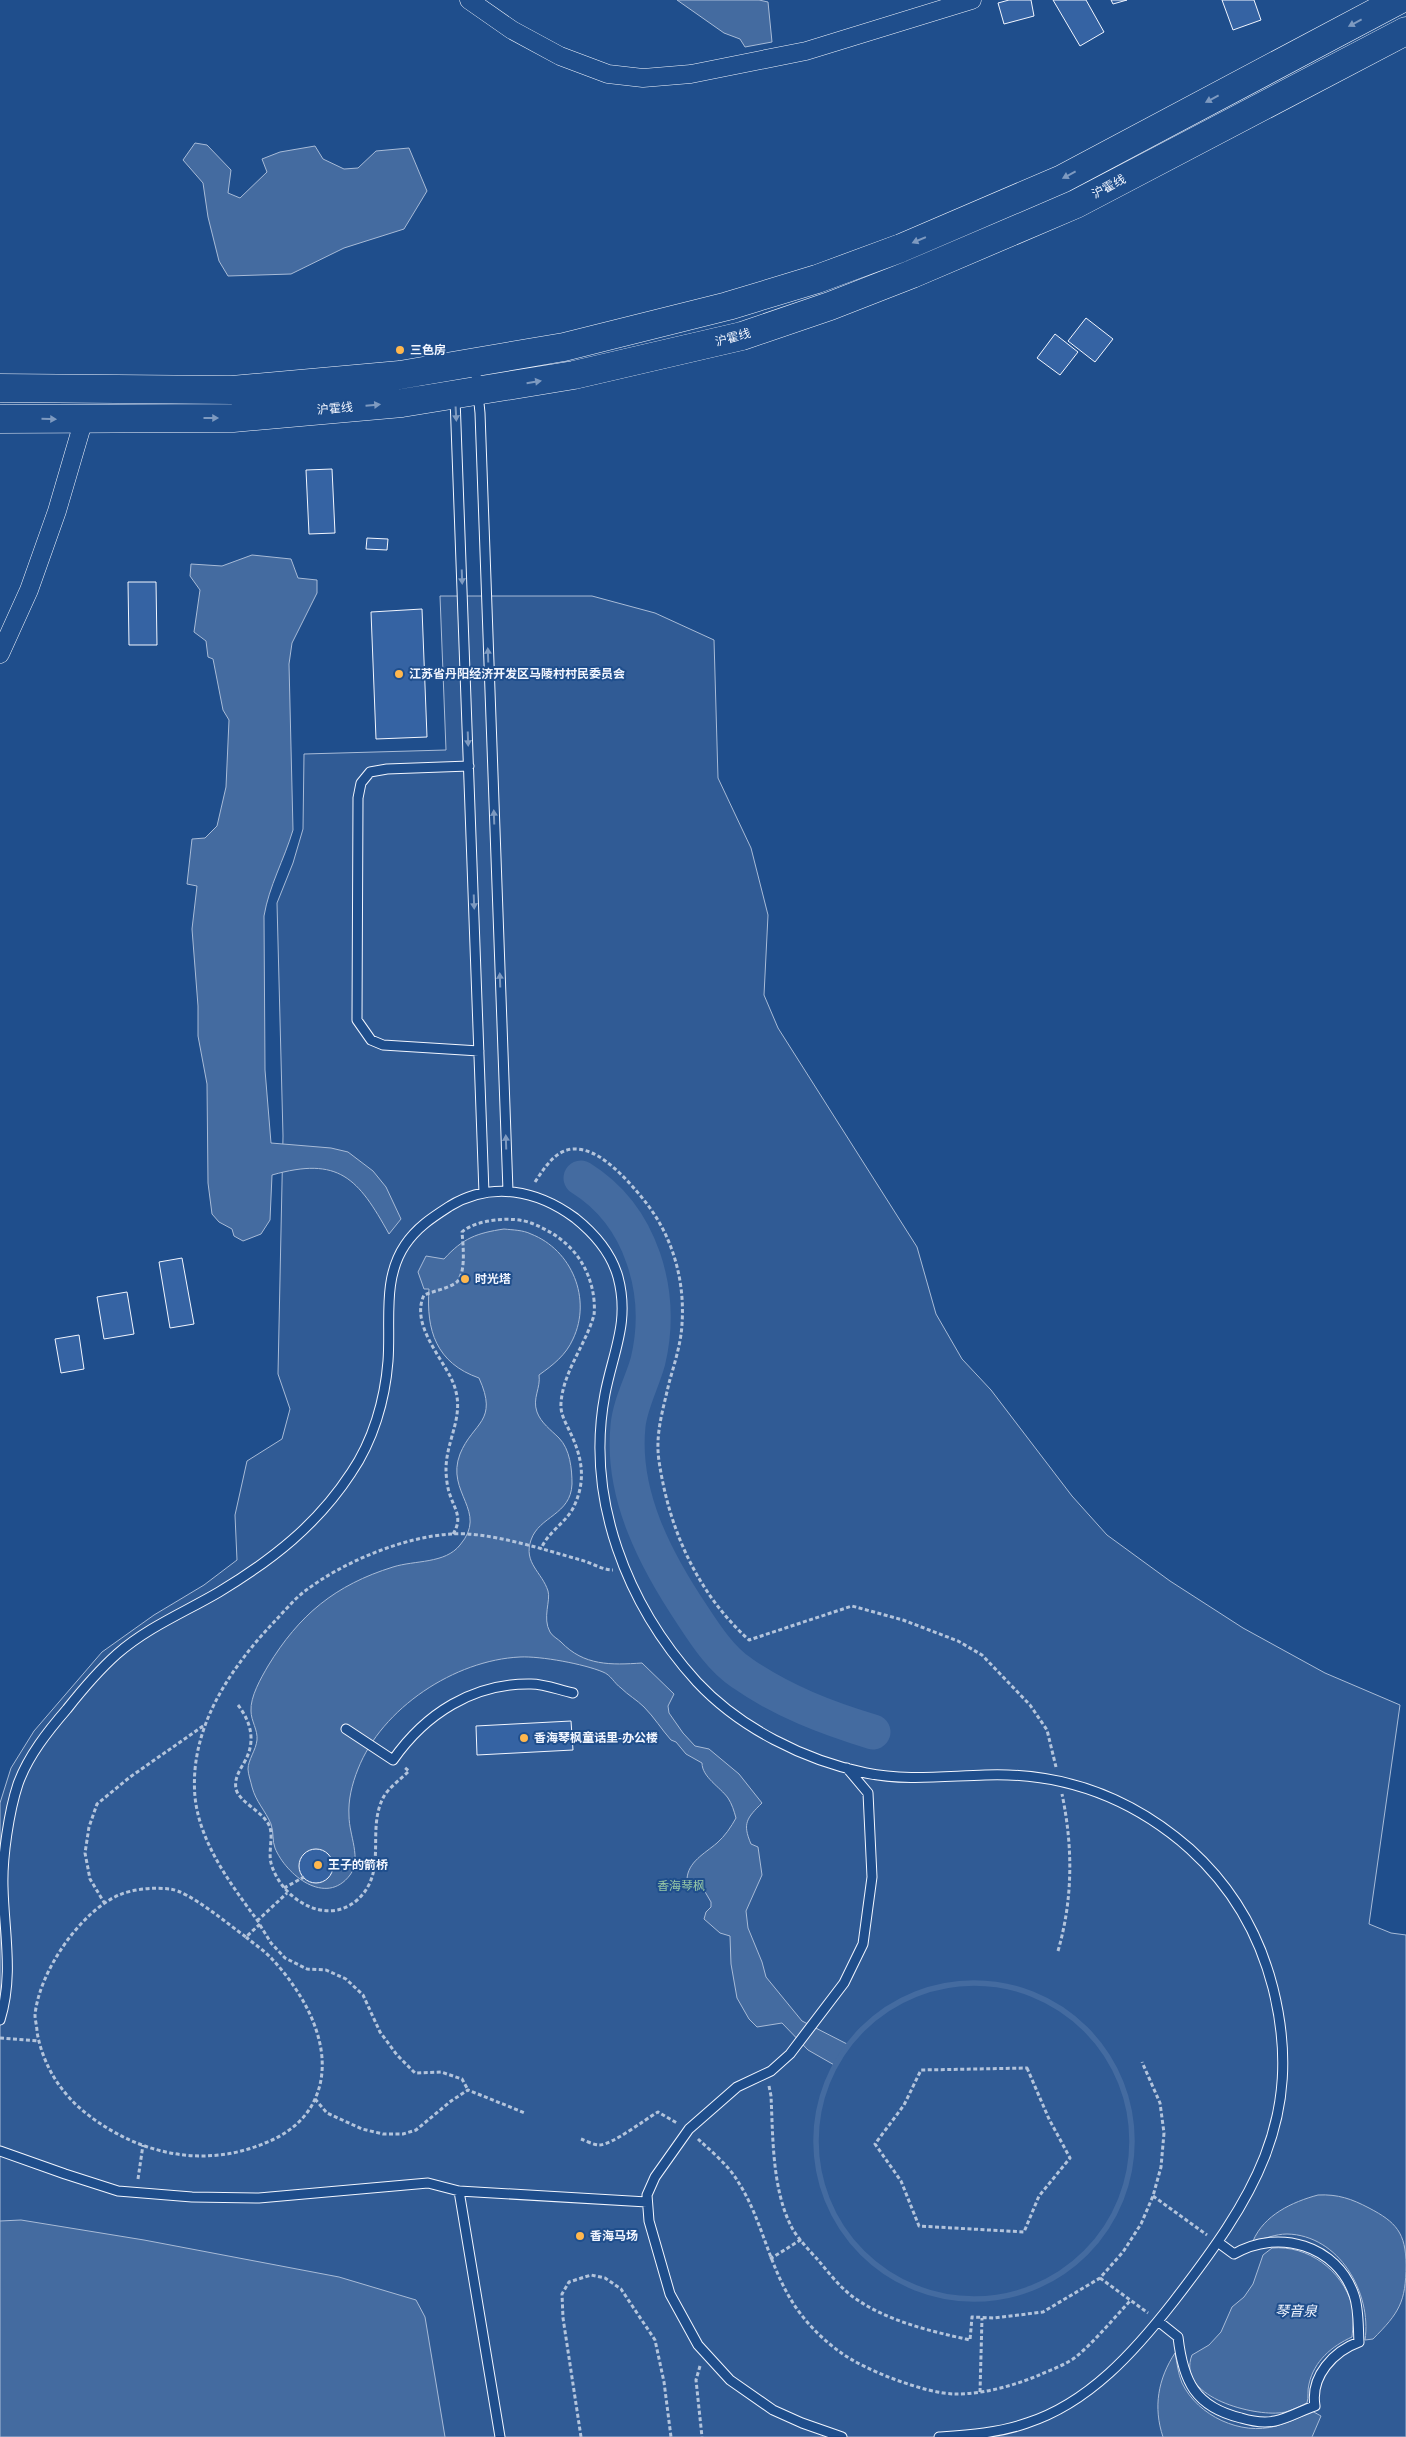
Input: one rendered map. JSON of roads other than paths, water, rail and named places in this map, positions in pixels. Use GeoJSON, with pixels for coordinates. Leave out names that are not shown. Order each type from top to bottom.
{"type":"FeatureCollection","features":[{"type":"Feature","properties":{"kind":"highway","name":"沪霍线"},"geometry":{"type":"LineString","coordinates":[[0,419],[233,418],[402,403],[461,379],[564,347],[728,306],[817,279],[901,248],[1062,179],[1399,0]]}},
{"type":"Feature","properties":{"kind":"highway","name":"沪霍线"},"geometry":{"type":"LineString","coordinates":[[0,388],[232,390],[400,375],[461,379],[574,375],[664,356],[742,336],[839,303],[1076,204],[1406,31]]}},
{"type":"Feature","properties":{"kind":"street"},"geometry":{"type":"LineString","coordinates":[[469,0],[512,30],[560,56],[608,74],[643,78],[691,74],[806,51],[972,0]]}},
{"type":"Feature","properties":{"kind":"street"},"geometry":{"type":"LineString","coordinates":[[0,654],[29,590],[57,511],[84,419]]}},
{"type":"Feature","properties":{"kind":"lane"},"geometry":{"type":"LineString","coordinates":[[461,379],[469,766],[484,1193]]}},
{"type":"Feature","properties":{"kind":"lane"},"geometry":{"type":"LineString","coordinates":[[461,379],[508,1191]]}},
{"type":"Feature","properties":{"kind":"lane"},"geometry":{"type":"LineString","coordinates":[[469,766],[387,769],[370,772],[361,783],[358,798],[357,830],[357,1020],[371,1040],[383,1045],[479,1051]]}},
{"type":"Feature","properties":{"kind":"lane"},"geometry":{"type":"LineString","coordinates":[[0,2020],[8,1991],[2,1857],[20,1778],[53,1725],[100,1670],[119,1652],[143,1634],[222,1591],[271,1559],[293,1542],[332,1501],[361,1458],[378,1412],[388,1370],[389,1300],[392,1277],[399,1256],[409,1239],[426,1221],[464,1198],[484,1193],[508,1191],[543,1198],[588,1228],[601,1242],[618,1279],[623,1322],[619,1347],[611,1369],[604,1402],[601,1465],[602,1488],[608,1523],[626,1570],[648,1616],[670,1650],[719,1704],[779,1742],[866,1773],[891,1776],[1004,1774],[1063,1782],[1092,1789],[1117,1799],[1147,1815],[1173,1834],[1216,1874],[1236,1900],[1252,1928],[1265,1958],[1281,2027],[1283,2062],[1278,2110],[1271,2144],[1255,2183],[1219,2243],[1158,2321],[1110,2373],[1080,2396],[1052,2413],[1029,2423],[994,2431],[939,2437]]}},
{"type":"Feature","properties":{"kind":"lane"},"geometry":{"type":"LineString","coordinates":[[346,1729],[392,1760],[414,1734],[438,1711],[480,1692],[503,1685],[533,1684],[572,1693]]}},
{"type":"Feature","properties":{"kind":"lane"},"geometry":{"type":"LineString","coordinates":[[842,2437],[802,2423],[774,2410],[730,2380],[705,2353],[686,2325],[670,2294],[649,2221],[647,2195],[655,2177],[689,2129],[737,2087],[765,2074],[790,2054],[844,1983],[863,1944],[872,1877],[868,1793],[847,1767]]}},
{"type":"Feature","properties":{"kind":"lane"},"geometry":{"type":"LineString","coordinates":[[0,2151],[118,2191],[192,2197],[259,2198],[428,2183],[459,2191],[647,2202]]}},
{"type":"Feature","properties":{"kind":"lane"},"geometry":{"type":"LineString","coordinates":[[459,2191],[500,2437]]}},
{"type":"Feature","properties":{"kind":"lane"},"geometry":{"type":"LineString","coordinates":[[1158,2321],[1178,2337],[1185,2376],[1193,2390],[1217,2411],[1245,2419],[1273,2421],[1315,2406],[1316,2386],[1326,2366],[1343,2348],[1359,2342],[1355,2297],[1347,2280],[1337,2265],[1318,2251],[1303,2245],[1284,2241],[1254,2244],[1234,2254],[1219,2243]]}},
{"type":"Feature","properties":{"kind":"water"},"geometry":{"type":"Polygon","coordinates":[[[677,0],[759,0],[768,2],[772,42],[745,47],[740,39],[724,33],[677,0]]]}},
{"type":"Feature","properties":{"kind":"water"},"geometry":{"type":"Polygon","coordinates":[[[195,143],[207,145],[231,170],[228,193],[240,198],[267,172],[262,159],[280,152],[315,146],[323,159],[344,169],[358,168],[376,151],[409,148],[427,191],[404,229],[344,248],[291,274],[228,276],[219,261],[208,217],[203,183],[183,160],[195,143]]]}},
{"type":"Feature","properties":{"kind":"water"},"geometry":{"type":"Polygon","coordinates":[[[252,555],[291,559],[298,578],[317,580],[317,593],[292,643],[289,664],[293,830],[269,894],[264,916],[265,1070],[271,1143],[331,1148],[348,1152],[373,1171],[386,1187],[401,1219],[389,1234],[367,1198],[356,1186],[344,1176],[314,1168],[272,1175],[270,1220],[261,1234],[243,1241],[234,1236],[232,1229],[219,1222],[212,1214],[208,1183],[207,1084],[198,1036],[198,1006],[192,929],[197,886],[187,884],[192,839],[205,838],[217,826],[226,787],[229,720],[223,710],[213,659],[208,657],[206,641],[194,632],[200,590],[190,576],[191,564],[222,566],[252,555]]]}},
{"type":"Feature","properties":{"kind":"water"},"geometry":{"type":"Polygon","coordinates":[[[504,1229],[518,1230],[545,1241],[558,1252],[567,1264],[575,1278],[579,1292],[578,1324],[573,1339],[563,1355],[539,1375],[535,1402],[541,1420],[566,1448],[570,1460],[572,1478],[570,1494],[566,1502],[561,1509],[535,1532],[529,1548],[531,1561],[545,1584],[549,1595],[548,1627],[552,1635],[570,1650],[589,1660],[609,1664],[642,1663],[674,1694],[668,1706],[669,1713],[683,1733],[695,1746],[709,1749],[739,1774],[762,1803],[750,1817],[747,1826],[751,1844],[758,1847],[762,1875],[746,1911],[748,1928],[766,1977],[802,2021],[849,2045],[836,2066],[808,2050],[782,2023],[757,2027],[749,2019],[737,1998],[731,1964],[730,1936],[720,1933],[704,1919],[706,1912],[711,1907],[711,1902],[704,1890],[692,1886],[687,1879],[690,1868],[694,1863],[720,1840],[736,1818],[732,1805],[725,1794],[705,1773],[702,1763],[686,1754],[676,1742],[671,1740],[644,1707],[603,1672],[562,1661],[520,1657],[495,1660],[471,1667],[447,1678],[424,1691],[384,1726],[369,1747],[358,1769],[352,1786],[349,1804],[355,1854],[355,1862],[350,1875],[340,1884],[330,1888],[319,1888],[297,1877],[280,1858],[275,1848],[271,1824],[258,1802],[248,1771],[249,1762],[257,1740],[251,1711],[254,1694],[265,1671],[280,1648],[292,1632],[320,1604],[353,1583],[372,1574],[393,1567],[446,1555],[460,1545],[468,1533],[469,1512],[458,1480],[457,1468],[465,1443],[485,1413],[484,1393],[479,1378],[464,1372],[453,1364],[443,1354],[437,1343],[432,1331],[430,1318],[429,1289],[424,1289],[418,1272],[426,1256],[444,1259],[464,1241],[486,1232],[504,1229]]]}},
{"type":"Feature","properties":{"kind":"water"},"geometry":{"type":"Polygon","coordinates":[[[1318,2195],[1338,2196],[1363,2205],[1386,2218],[1398,2230],[1401,2237],[1406,2254],[1406,2278],[1402,2298],[1395,2314],[1373,2339],[1365,2340],[1366,2322],[1357,2286],[1348,2270],[1322,2244],[1306,2237],[1287,2234],[1253,2241],[1264,2224],[1280,2211],[1298,2201],[1318,2195]]]}},
{"type":"Feature","properties":{"kind":"water"},"geometry":{"type":"Polygon","coordinates":[[[21,2220],[144,2240],[339,2277],[416,2300],[425,2317],[445,2437],[0,2437],[0,2221],[21,2220]]]}},
{"type":"Feature","properties":{"kind":"water","name":"琴音泉"},"geometry":{"type":"Polygon","coordinates":[[[1272,2248],[1298,2251],[1322,2262],[1332,2271],[1347,2292],[1352,2305],[1353,2317],[1352,2337],[1325,2355],[1315,2368],[1309,2384],[1307,2403],[1282,2413],[1250,2411],[1218,2400],[1205,2392],[1195,2382],[1190,2369],[1192,2355],[1209,2345],[1221,2332],[1232,2307],[1244,2297],[1253,2284],[1263,2255],[1272,2248]]]}},
{"type":"Feature","properties":{"kind":"water"},"geometry":{"type":"Polygon","coordinates":[[[1175,2353],[1182,2383],[1189,2395],[1210,2414],[1222,2421],[1235,2425],[1263,2428],[1285,2423],[1312,2411],[1321,2416],[1312,2437],[1163,2437],[1158,2415],[1159,2394],[1161,2383],[1175,2353]]]}},
{"type":"Feature","properties":{"kind":"waterway"},"geometry":{"type":"LineString","coordinates":[[581,1178],[602,1194],[619,1213],[633,1235],[643,1258],[650,1283],[653,1309],[652,1335],[648,1361],[629,1418],[627,1452],[636,1502],[654,1550],[666,1573],[709,1639],[721,1655],[735,1668],[757,1683],[789,1700],[822,1715],[873,1732]]}},
{"type":"Feature","properties":{"kind":"waterway"},"geometry":{"type":"LineString","coordinates":[[974,1983],[1005,1986],[1034,1995],[1062,2010],[1096,2041],[1105,2053],[1120,2081],[1129,2110],[1132,2141],[1129,2172],[1120,2201],[1105,2229],[1074,2263],[1062,2272],[1034,2287],[1005,2296],[974,2299],[943,2296],[914,2287],[886,2272],[852,2241],[843,2229],[828,2201],[819,2172],[816,2141],[819,2110],[828,2081],[843,2053],[874,2019],[886,2010],[914,1995],[943,1986],[974,1983]]}},
{"type":"Feature","properties":{"kind":"place","name":"三色房"},"geometry":{"type":"Point","coordinates":[400,350]}},
{"type":"Feature","properties":{"kind":"place","name":"江苏省丹阳经济开发区马陵村村民委员会"},"geometry":{"type":"Point","coordinates":[399,674]}},
{"type":"Feature","properties":{"kind":"place","name":"时光塔"},"geometry":{"type":"Point","coordinates":[465,1279]}},
{"type":"Feature","properties":{"kind":"place","name":"香海琴枫童话里-办公楼"},"geometry":{"type":"Point","coordinates":[524,1738]}},
{"type":"Feature","properties":{"kind":"place","name":"王子的箭桥"},"geometry":{"type":"Point","coordinates":[318,1865]}},
{"type":"Feature","properties":{"kind":"place","name":"香海马场"},"geometry":{"type":"Point","coordinates":[580,2236]}},
{"type":"Feature","properties":{"kind":"park label","name":"香海琴枫"},"geometry":{"type":"Point","coordinates":[681,1886]}}]}
